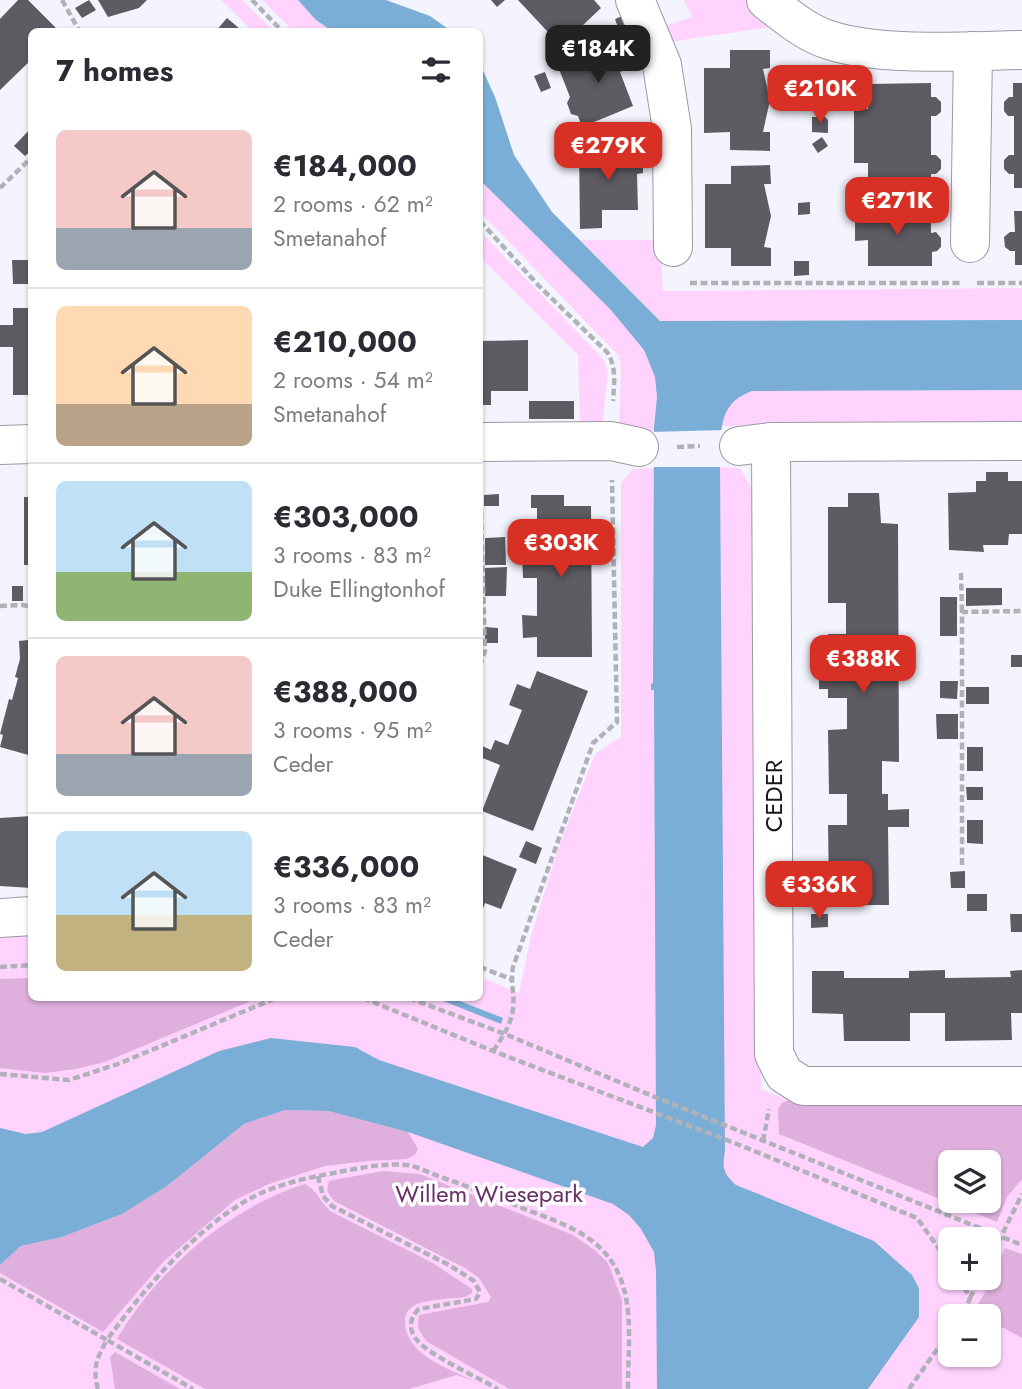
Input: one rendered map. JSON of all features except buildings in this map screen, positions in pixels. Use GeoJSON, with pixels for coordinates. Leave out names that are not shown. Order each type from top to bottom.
{"type":"FeatureCollection","features":[{"type":"Feature","properties":{"kind":"street"},"geometry":{"type":"LineString","coordinates":[[635,0],[662,65],[672,129],[673,247]]}},
{"type":"Feature","properties":{"kind":"street"},"geometry":{"type":"LineString","coordinates":[[766,0],[807,29],[829,40],[898,50],[1022,50]]}},
{"type":"Feature","properties":{"kind":"street"},"geometry":{"type":"LineString","coordinates":[[970,243],[973,51]]}},
{"type":"Feature","properties":{"kind":"street"},"geometry":{"type":"LineString","coordinates":[[755,444],[1022,441]]}},
{"type":"Feature","properties":{"kind":"street"},"geometry":{"type":"LineString","coordinates":[[483,442],[625,444]]}},
{"type":"Feature","properties":{"kind":"street"},"geometry":{"type":"LineString","coordinates":[[0,444],[28,444]]}},
{"type":"Feature","properties":{"kind":"street","name":"CEDER"},"geometry":{"type":"LineString","coordinates":[[755,444],[774,1055],[785,1074],[803,1086],[1022,1086]]}},
{"type":"Feature","properties":{"kind":"street"},"geometry":{"type":"LineString","coordinates":[[0,918],[28,916]]}},
{"type":"Feature","properties":{"kind":"path"},"geometry":{"type":"LineString","coordinates":[[62,0],[78,28]]}},
{"type":"Feature","properties":{"kind":"path"},"geometry":{"type":"LineString","coordinates":[[252,0],[279,28]]}},
{"type":"Feature","properties":{"kind":"path"},"geometry":{"type":"LineString","coordinates":[[0,188],[28,161]]}},
{"type":"Feature","properties":{"kind":"path"},"geometry":{"type":"LineString","coordinates":[[483,224],[539,286],[607,352],[613,362],[625,444],[617,722],[593,743],[511,979],[513,1008],[505,1034],[493,1051]]}},
{"type":"Feature","properties":{"kind":"path"},"geometry":{"type":"LineString","coordinates":[[673,247],[672,283],[1022,283]]}},
{"type":"Feature","properties":{"kind":"path"},"geometry":{"type":"LineString","coordinates":[[625,444],[755,444]]}},
{"type":"Feature","properties":{"kind":"path"},"geometry":{"type":"LineString","coordinates":[[961,573],[962,865]]}},
{"type":"Feature","properties":{"kind":"path"},"geometry":{"type":"LineString","coordinates":[[0,606],[28,607]]}},
{"type":"Feature","properties":{"kind":"path"},"geometry":{"type":"LineString","coordinates":[[962,612],[1022,611]]}},
{"type":"Feature","properties":{"kind":"path"},"geometry":{"type":"LineString","coordinates":[[0,967],[28,965]]}},
{"type":"Feature","properties":{"kind":"path"},"geometry":{"type":"LineString","coordinates":[[483,968],[511,979]]}},
{"type":"Feature","properties":{"kind":"path"},"geometry":{"type":"LineString","coordinates":[[0,1074],[69,1080],[118,1064],[269,1001]]}},
{"type":"Feature","properties":{"kind":"path"},"geometry":{"type":"LineString","coordinates":[[369,1001],[737,1144],[917,1218],[938,1247]]}},
{"type":"Feature","properties":{"kind":"path"},"geometry":{"type":"LineString","coordinates":[[417,1001],[505,1034],[976,1227]]}},
{"type":"Feature","properties":{"kind":"path"},"geometry":{"type":"LineString","coordinates":[[97,1389],[94,1375],[97,1357],[130,1307],[197,1238],[248,1199],[318,1176],[360,1168],[410,1166],[576,1230],[612,1258],[622,1279],[627,1301],[628,1389]]}},
{"type":"Feature","properties":{"kind":"path"},"geometry":{"type":"LineString","coordinates":[[318,1176],[323,1196],[332,1206],[449,1265],[474,1281],[480,1292],[476,1299],[419,1309],[410,1322],[415,1338],[430,1351],[498,1389]]}},
{"type":"Feature","properties":{"kind":"path"},"geometry":{"type":"LineString","coordinates":[[1022,1194],[1001,1237],[1022,1245]]}},
{"type":"Feature","properties":{"kind":"path"},"geometry":{"type":"LineString","coordinates":[[0,1279],[193,1389]]}},
{"type":"Feature","properties":{"kind":"path"},"geometry":{"type":"LineString","coordinates":[[966,1290],[970,1299]]}},
{"type":"Feature","properties":{"kind":"path"},"geometry":{"type":"LineString","coordinates":[[967,1304],[975,1290]]}},
{"type":"Feature","properties":{"kind":"path"},"geometry":{"type":"LineString","coordinates":[[909,1389],[938,1348]]}},
{"type":"Feature","properties":{"kind":"green space"},"geometry":{"type":"Polygon","coordinates":[[[221,0],[242,0],[271,28],[250,28],[221,0]]]}},
{"type":"Feature","properties":{"kind":"green space"},"geometry":{"type":"Polygon","coordinates":[[[262,0],[298,0],[316,20],[328,28],[290,28],[262,0]]]}},
{"type":"Feature","properties":{"kind":"green space"},"geometry":{"type":"Polygon","coordinates":[[[684,0],[746,0],[778,26],[669,42],[664,26],[692,17],[684,0]]]}},
{"type":"Feature","properties":{"kind":"green space"},"geometry":{"type":"Polygon","coordinates":[[[483,183],[610,309],[644,350],[655,377],[657,397],[654,431],[619,429],[619,356],[483,215],[483,183]]]}},
{"type":"Feature","properties":{"kind":"green space"},"geometry":{"type":"Polygon","coordinates":[[[483,234],[604,360],[608,371],[602,429],[580,428],[578,355],[483,260],[483,234]]]}},
{"type":"Feature","properties":{"kind":"green space"},"geometry":{"type":"Polygon","coordinates":[[[581,240],[660,240],[663,291],[1022,288],[1022,320],[660,321],[581,240]]]}},
{"type":"Feature","properties":{"kind":"green space"},"geometry":{"type":"Polygon","coordinates":[[[1022,390],[1022,425],[722,426],[725,413],[731,404],[752,391],[1022,390]]]}},
{"type":"Feature","properties":{"kind":"green space","name":"Willem Wiesepark"},"geometry":{"type":"Polygon","coordinates":[[[720,467],[740,468],[751,487],[758,486],[761,1089],[788,1100],[1022,1100],[1022,1389],[0,1389],[0,930],[28,929],[28,1001],[483,1001],[483,978],[519,993],[531,936],[558,849],[595,754],[621,737],[621,483],[633,469],[654,468],[654,690],[720,467]]]}},
{"type":"Feature","properties":{"kind":"shaded area"},"geometry":{"type":"Polygon","coordinates":[[[28,978],[28,1001],[251,1001],[105,1062],[45,1073],[0,1068],[0,979],[28,978]]]}},
{"type":"Feature","properties":{"kind":"shaded area"},"geometry":{"type":"Polygon","coordinates":[[[789,1100],[1022,1100],[1022,1179],[1007,1197],[1001,1212],[1001,1150],[938,1150],[938,1198],[779,1134],[778,1109],[782,1103],[789,1100]]]}},
{"type":"Feature","properties":{"kind":"shaded area"},"geometry":{"type":"Polygon","coordinates":[[[285,1110],[328,1111],[408,1132],[418,1149],[415,1155],[407,1159],[325,1166],[269,1184],[235,1200],[163,1262],[103,1332],[0,1273],[0,1265],[21,1246],[62,1237],[122,1214],[167,1186],[244,1124],[285,1110]]]}},
{"type":"Feature","properties":{"kind":"shaded area"},"geometry":{"type":"Polygon","coordinates":[[[383,1171],[420,1174],[573,1235],[596,1251],[608,1263],[622,1300],[622,1389],[509,1389],[426,1341],[418,1328],[419,1315],[488,1302],[491,1297],[479,1278],[465,1268],[334,1201],[327,1191],[329,1181],[383,1171]]]}},
{"type":"Feature","properties":{"kind":"shaded area"},"geometry":{"type":"Polygon","coordinates":[[[305,1184],[313,1189],[330,1211],[433,1263],[472,1289],[472,1293],[465,1297],[417,1304],[408,1310],[405,1320],[407,1332],[420,1351],[430,1359],[474,1381],[457,1375],[409,1389],[205,1389],[117,1339],[133,1313],[153,1289],[198,1244],[250,1208],[305,1184]]]}},
{"type":"Feature","properties":{"kind":"shaded area"},"geometry":{"type":"Polygon","coordinates":[[[975,1213],[1001,1213],[997,1222],[975,1213]]]}},
{"type":"Feature","properties":{"kind":"shaded area"},"geometry":{"type":"Polygon","coordinates":[[[1005,1248],[1022,1254],[1022,1338],[1001,1327],[1001,1304],[978,1304],[986,1290],[1001,1290],[1001,1257],[1005,1248]]]}},
{"type":"Feature","properties":{"kind":"shaded area"},"geometry":{"type":"Polygon","coordinates":[[[115,1352],[180,1389],[115,1389],[110,1357],[115,1352]]]}},
{"type":"Feature","properties":{"kind":"water"},"geometry":{"type":"Polygon","coordinates":[[[298,0],[386,0],[430,16],[447,28],[328,28],[316,20],[298,0]]]}},
{"type":"Feature","properties":{"kind":"water"},"geometry":{"type":"Polygon","coordinates":[[[483,71],[495,97],[514,155],[552,212],[660,321],[1022,320],[1022,390],[752,391],[732,404],[726,412],[721,432],[724,1166],[728,1177],[736,1185],[874,1241],[912,1275],[919,1288],[919,1317],[868,1389],[657,1389],[654,1252],[641,1229],[629,1215],[613,1204],[408,1132],[328,1111],[285,1110],[244,1124],[167,1186],[122,1214],[62,1237],[21,1246],[0,1265],[0,1128],[26,1134],[42,1132],[219,1051],[271,1038],[355,1047],[379,1060],[643,1147],[653,1138],[656,1125],[654,690],[651,690],[651,684],[654,427],[657,397],[655,377],[644,350],[610,309],[483,183],[483,71]]]}},
{"type":"Feature","properties":{"kind":"water"},"geometry":{"type":"Polygon","coordinates":[[[444,1001],[460,1001],[503,1018],[501,1024],[444,1001]]]}},
{"type":"Feature","properties":{"kind":"pier"},"geometry":{"type":"Polygon","coordinates":[[[726,430],[724,467],[651,467],[650,432],[726,430]]]}}]}
